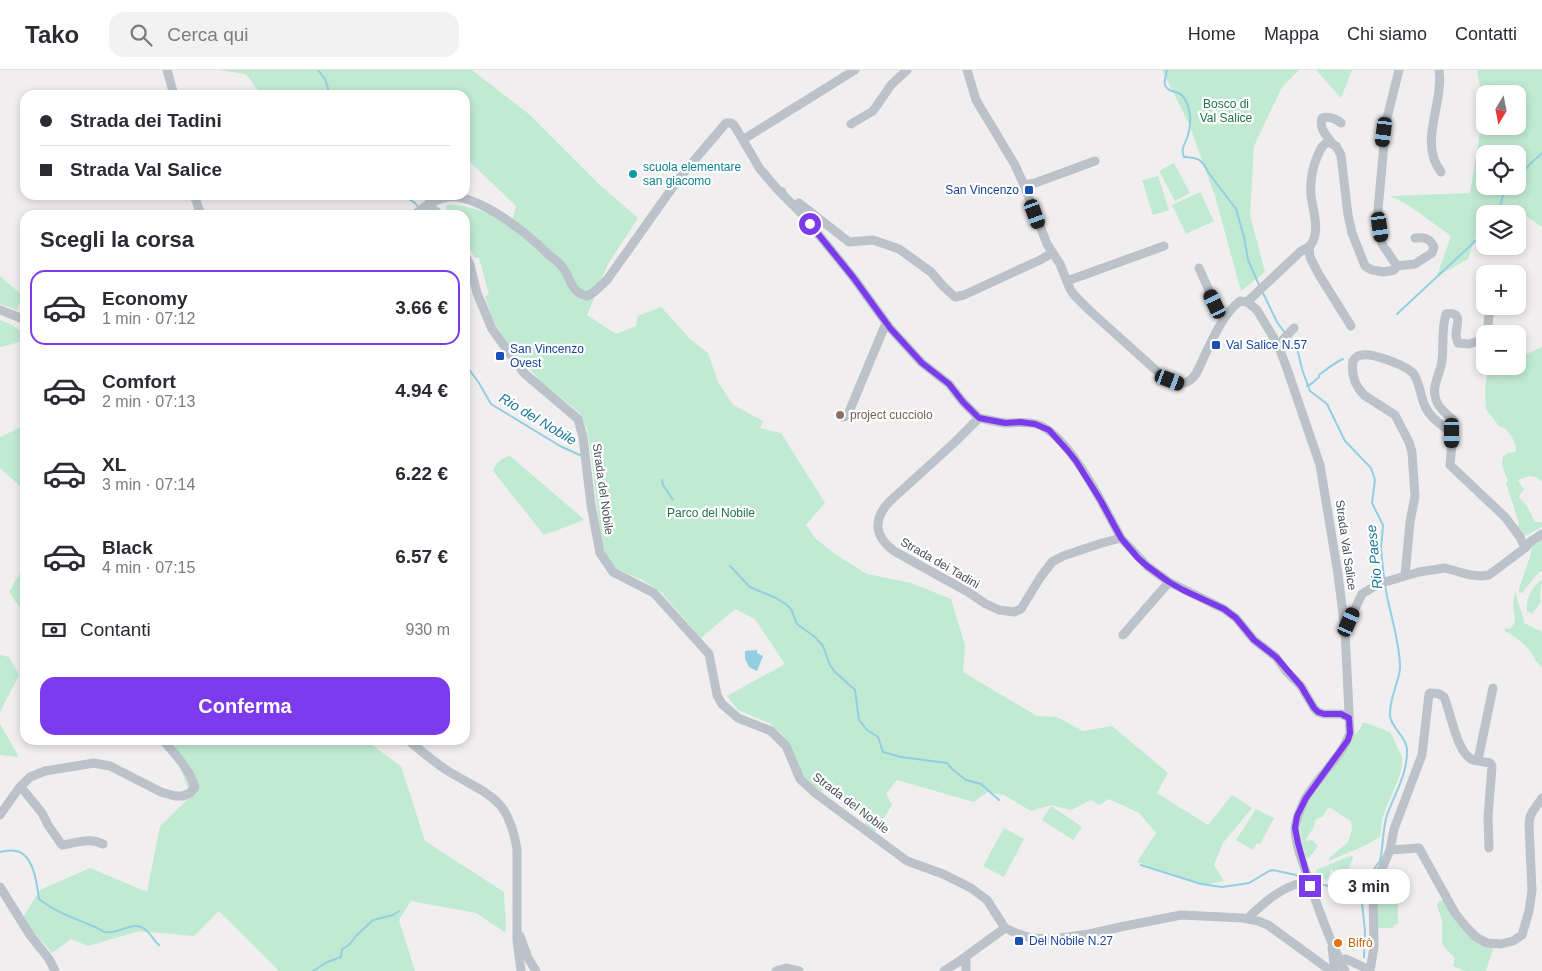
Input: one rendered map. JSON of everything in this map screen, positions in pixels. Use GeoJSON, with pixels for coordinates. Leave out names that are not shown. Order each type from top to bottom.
{"type":"FeatureCollection","features":[{"type":"Feature","properties":{"kind":"street"},"geometry":{"type":"LineString","coordinates":[[167,70],[173,90]]}},
{"type":"Feature","properties":{"kind":"street"},"geometry":{"type":"LineString","coordinates":[[744,139],[855,70]]}},
{"type":"Feature","properties":{"kind":"street"},"geometry":{"type":"LineString","coordinates":[[850,124],[873,111],[891,85],[907,70]]}},
{"type":"Feature","properties":{"kind":"street"},"geometry":{"type":"LineString","coordinates":[[967,70],[976,100],[1015,165],[1040,229],[1060,264],[1074,295],[1159,373],[1180,384],[1190,382],[1196,374],[1231,308],[1240,301],[1247,302],[1300,252],[1309,246],[1314,238],[1316,226],[1311,195],[1315,160],[1321,148],[1326,143],[1332,143]]}},
{"type":"Feature","properties":{"kind":"street"},"geometry":{"type":"LineString","coordinates":[[1397,266],[1382,244],[1378,210],[1386,122],[1399,70]]}},
{"type":"Feature","properties":{"kind":"street"},"geometry":{"type":"LineString","coordinates":[[1439,70],[1441,81],[1431,140],[1436,165],[1441,172]]}},
{"type":"Feature","properties":{"kind":"street"},"geometry":{"type":"LineString","coordinates":[[1340,123],[1327,117],[1322,118],[1322,129],[1341,155],[1350,224],[1365,266],[1372,270],[1384,272],[1394,270],[1397,266],[1415,264],[1432,253],[1434,247],[1429,239],[1415,238]]}},
{"type":"Feature","properties":{"kind":"street"},"geometry":{"type":"LineString","coordinates":[[465,200],[504,218],[544,249],[563,268],[575,291],[586,296],[594,292],[607,280],[680,178],[720,129],[726,124],[731,123],[744,139],[760,169],[802,214],[853,277],[886,323],[922,363],[949,384],[979,418],[1005,423],[1035,424],[1049,430],[1076,461],[1121,538],[1147,566],[1169,582],[1224,609],[1236,618],[1254,640],[1276,657],[1301,686],[1318,712],[1341,714],[1349,718]]}},
{"type":"Feature","properties":{"kind":"street"},"geometry":{"type":"LineString","coordinates":[[1024,185],[1035,183],[1094,161]]}},
{"type":"Feature","properties":{"kind":"street"},"geometry":{"type":"LineString","coordinates":[[778,190],[793,198],[846,241],[873,240],[899,248],[931,272],[955,296],[964,295],[1052,253]]}},
{"type":"Feature","properties":{"kind":"street"},"geometry":{"type":"LineString","coordinates":[[421,210],[442,200]]}},
{"type":"Feature","properties":{"kind":"street"},"geometry":{"type":"LineString","coordinates":[[1067,281],[1164,246]]}},
{"type":"Feature","properties":{"kind":"street"},"geometry":{"type":"LineString","coordinates":[[1309,246],[1310,257],[1318,273],[1351,326]]}},
{"type":"Feature","properties":{"kind":"street","name":"Strada del Nobile"},"geometry":{"type":"LineString","coordinates":[[470,265],[477,293],[492,329],[524,373],[578,419],[583,436],[600,553],[613,572],[654,593],[709,654],[717,695],[722,704],[738,718],[779,738],[786,746],[800,779],[815,793],[907,861],[943,874],[971,888],[987,900],[1005,928]]}},
{"type":"Feature","properties":{"kind":"street"},"geometry":{"type":"LineString","coordinates":[[1199,268],[1215,304],[1225,317]]}},
{"type":"Feature","properties":{"kind":"street","name":"Strada Val Salice"},"geometry":{"type":"LineString","coordinates":[[1247,302],[1256,310],[1278,345],[1286,366],[1320,465],[1331,525],[1346,630],[1350,733],[1348,740],[1306,798],[1297,816],[1295,828],[1308,880],[1345,971]]}},
{"type":"Feature","properties":{"kind":"street"},"geometry":{"type":"LineString","coordinates":[[0,310],[20,318]]}},
{"type":"Feature","properties":{"kind":"street"},"geometry":{"type":"LineString","coordinates":[[1476,342],[1469,344],[1458,343],[1456,333],[1458,319],[1454,314],[1446,314],[1442,331],[1441,364],[1434,388],[1437,404],[1454,421],[1450,465],[1505,517],[1520,537],[1525,548]]}},
{"type":"Feature","properties":{"kind":"street"},"geometry":{"type":"LineString","coordinates":[[842,417],[847,416],[849,412],[886,323]]}},
{"type":"Feature","properties":{"kind":"street"},"geometry":{"type":"LineString","coordinates":[[1278,345],[1290,333]]}},
{"type":"Feature","properties":{"kind":"street"},"geometry":{"type":"LineString","coordinates":[[1405,576],[1410,522],[1415,496],[1412,452],[1395,415],[1360,391],[1353,374],[1353,361],[1363,354],[1406,368],[1417,381],[1428,412],[1437,422],[1452,433]]}},
{"type":"Feature","properties":{"kind":"street","name":"Strada dei Tadini"},"geometry":{"type":"LineString","coordinates":[[979,418],[882,510],[878,527],[880,536],[886,545],[986,604],[999,610],[1014,612],[1021,609],[1052,562],[1063,556],[1121,538]]}},
{"type":"Feature","properties":{"kind":"street"},"geometry":{"type":"LineString","coordinates":[[1346,630],[1362,594],[1378,584],[1429,570],[1445,568],[1470,575],[1489,575],[1542,534]]}},
{"type":"Feature","properties":{"kind":"street"},"geometry":{"type":"LineString","coordinates":[[1123,635],[1169,582]]}},
{"type":"Feature","properties":{"kind":"street"},"geometry":{"type":"LineString","coordinates":[[1473,760],[1479,755],[1493,688]]}},
{"type":"Feature","properties":{"kind":"street"},"geometry":{"type":"LineString","coordinates":[[1340,960],[1346,959],[1370,971],[1374,947],[1373,894],[1378,873],[1382,869],[1390,850],[1394,829],[1422,755],[1427,703],[1430,693],[1440,693],[1444,697],[1460,747],[1465,755],[1473,760],[1490,763],[1492,766],[1488,817],[1488,848]]}},
{"type":"Feature","properties":{"kind":"street"},"geometry":{"type":"LineString","coordinates":[[0,815],[20,787],[30,777],[46,771],[94,763],[110,766],[161,792],[183,796],[190,793],[195,787],[185,766],[168,745]]}},
{"type":"Feature","properties":{"kind":"street"},"geometry":{"type":"LineString","coordinates":[[414,745],[438,764],[492,797],[508,816],[517,849],[517,940],[521,971]]}},
{"type":"Feature","properties":{"kind":"street"},"geometry":{"type":"LineString","coordinates":[[20,787],[42,813],[62,845],[90,840],[96,840],[103,844]]}},
{"type":"Feature","properties":{"kind":"street"},"geometry":{"type":"LineString","coordinates":[[1390,850],[1420,849],[1455,913],[1476,937],[1491,944],[1513,941],[1522,935],[1529,911],[1532,883],[1529,824],[1533,811],[1542,798]]}},
{"type":"Feature","properties":{"kind":"street"},"geometry":{"type":"LineString","coordinates":[[1247,919],[1270,899],[1289,887],[1308,880]]}},
{"type":"Feature","properties":{"kind":"street"},"geometry":{"type":"LineString","coordinates":[[0,888],[30,935],[49,959],[55,971]]}},
{"type":"Feature","properties":{"kind":"street"},"geometry":{"type":"LineString","coordinates":[[1268,924],[1264,912],[1270,899]]}},
{"type":"Feature","properties":{"kind":"street"},"geometry":{"type":"LineString","coordinates":[[944,971],[1005,928],[1030,938],[1053,940],[1181,915],[1247,919],[1268,924],[1331,971]]}},
{"type":"Feature","properties":{"kind":"street"},"geometry":{"type":"LineString","coordinates":[[517,926],[528,958],[536,971]]}},
{"type":"Feature","properties":{"kind":"street","name":"Strada Val Salice"},"geometry":{"type":"LineString","coordinates":[[1330,937],[1335,971]]}},
{"type":"Feature","properties":{"kind":"street"},"geometry":{"type":"LineString","coordinates":[[966,957],[966,971]]}},
{"type":"Feature","properties":{"kind":"street"},"geometry":{"type":"LineString","coordinates":[[776,971],[786,968],[799,971]]}},
{"type":"Feature","properties":{"kind":"green space","name":"Parco del Nobile"},"geometry":{"type":"Polygon","coordinates":[[[218,70],[472,70],[530,115],[602,187],[638,218],[608,264],[587,315],[616,334],[636,326],[638,316],[661,307],[691,340],[708,353],[718,382],[733,405],[763,421],[760,428],[781,433],[825,503],[806,525],[816,539],[835,554],[867,574],[911,583],[951,599],[965,645],[963,672],[1037,716],[1057,717],[1083,731],[1112,726],[1168,773],[1157,793],[1208,825],[1232,795],[1252,808],[1223,843],[1214,865],[1224,881],[1205,885],[1137,862],[1156,833],[1139,813],[1109,799],[1099,805],[1091,800],[1071,810],[1051,805],[1031,811],[1004,795],[987,792],[974,802],[897,780],[886,794],[892,805],[875,832],[865,826],[865,819],[824,789],[821,792],[801,772],[790,746],[782,734],[769,723],[738,710],[727,696],[785,664],[755,619],[735,609],[701,638],[661,592],[642,580],[615,568],[607,558],[601,543],[587,429],[580,413],[540,381],[507,342],[493,321],[485,297],[489,294],[479,258],[474,257],[470,249],[470,210],[446,210],[446,205],[471,208],[497,217],[511,225],[516,206],[470,162],[470,90],[257,90],[246,74],[218,70]]]}},
{"type":"Feature","properties":{"kind":"green space","name":"Bosco di Val Salice"},"geometry":{"type":"Polygon","coordinates":[[[1162,70],[1299,70],[1282,87],[1254,146],[1250,215],[1265,272],[1241,291],[1215,196],[1189,124],[1162,70]]]}},
{"type":"Feature","properties":{"kind":"green space"},"geometry":{"type":"Polygon","coordinates":[[[1316,70],[1352,70],[1341,98],[1316,70]]]}},
{"type":"Feature","properties":{"kind":"green space"},"geometry":{"type":"Polygon","coordinates":[[[1477,70],[1542,70],[1542,227],[1526,216],[1526,205],[1476,205],[1476,235],[1468,259],[1437,276],[1451,236],[1408,205],[1390,196],[1470,193],[1476,157],[1476,195],[1526,195],[1526,145],[1478,145],[1480,135],[1526,135],[1526,85],[1480,85],[1477,70]]]}},
{"type":"Feature","properties":{"kind":"green space"},"geometry":{"type":"Polygon","coordinates":[[[1174,163],[1190,193],[1175,201],[1159,171],[1174,163]]]}},
{"type":"Feature","properties":{"kind":"green space"},"geometry":{"type":"Polygon","coordinates":[[[1158,176],[1169,210],[1153,215],[1142,180],[1158,176]]]}},
{"type":"Feature","properties":{"kind":"green space"},"geometry":{"type":"Polygon","coordinates":[[[1200,192],[1214,221],[1186,234],[1172,205],[1200,192]]]}},
{"type":"Feature","properties":{"kind":"green space"},"geometry":{"type":"Polygon","coordinates":[[[0,276],[20,293],[20,301],[17,310],[0,304],[0,276]]]}},
{"type":"Feature","properties":{"kind":"green space"},"geometry":{"type":"Polygon","coordinates":[[[0,320],[20,331],[20,341],[0,347],[0,320]]]}},
{"type":"Feature","properties":{"kind":"green space"},"geometry":{"type":"Polygon","coordinates":[[[1542,347],[1542,481],[1536,477],[1529,476],[1518,480],[1524,490],[1519,497],[1527,506],[1535,522],[1542,522],[1542,527],[1525,536],[1518,527],[1519,523],[1506,483],[1508,481],[1502,466],[1503,457],[1508,453],[1515,452],[1516,447],[1512,437],[1505,428],[1499,426],[1486,409],[1485,392],[1487,375],[1526,375],[1526,354],[1542,347]]]}},
{"type":"Feature","properties":{"kind":"green space"},"geometry":{"type":"Polygon","coordinates":[[[20,427],[20,486],[0,468],[0,437],[20,427]]]}},
{"type":"Feature","properties":{"kind":"green space"},"geometry":{"type":"Polygon","coordinates":[[[510,456],[584,520],[544,535],[493,471],[500,461],[510,456]]]}},
{"type":"Feature","properties":{"kind":"green space"},"geometry":{"type":"Polygon","coordinates":[[[1542,538],[1542,571],[1539,572],[1522,593],[1519,592],[1532,546],[1542,538]]]}},
{"type":"Feature","properties":{"kind":"green space"},"geometry":{"type":"Polygon","coordinates":[[[20,573],[20,608],[9,592],[20,573]]]}},
{"type":"Feature","properties":{"kind":"green space"},"geometry":{"type":"Polygon","coordinates":[[[1541,580],[1541,602],[1532,614],[1527,611],[1528,598],[1541,580]]]}},
{"type":"Feature","properties":{"kind":"green space"},"geometry":{"type":"Polygon","coordinates":[[[1515,593],[1524,623],[1542,632],[1542,667],[1524,644],[1505,631],[1507,628],[1510,629],[1515,621],[1513,606],[1515,593]]]}},
{"type":"Feature","properties":{"kind":"green space"},"geometry":{"type":"Polygon","coordinates":[[[0,655],[9,657],[19,675],[0,712],[0,655]]]}},
{"type":"Feature","properties":{"kind":"green space"},"geometry":{"type":"Polygon","coordinates":[[[1363,722],[1390,732],[1402,757],[1401,772],[1385,810],[1380,837],[1329,861],[1329,858],[1348,842],[1352,830],[1351,821],[1329,807],[1322,817],[1315,820],[1314,827],[1306,839],[1308,841],[1312,840],[1318,846],[1309,858],[1306,858],[1300,829],[1301,820],[1308,801],[1363,722]]]}},
{"type":"Feature","properties":{"kind":"green space"},"geometry":{"type":"Polygon","coordinates":[[[0,724],[19,757],[0,755],[0,724]]]}},
{"type":"Feature","properties":{"kind":"green space"},"geometry":{"type":"Polygon","coordinates":[[[176,745],[372,745],[401,766],[425,841],[504,892],[506,933],[476,913],[411,901],[399,920],[415,971],[279,971],[219,911],[194,936],[139,931],[88,946],[71,939],[52,953],[22,919],[40,890],[90,868],[147,892],[160,826],[191,796],[175,755],[176,745]]]}},
{"type":"Feature","properties":{"kind":"green space"},"geometry":{"type":"Polygon","coordinates":[[[1051,806],[1082,827],[1073,840],[1042,820],[1051,806]]]}},
{"type":"Feature","properties":{"kind":"green space"},"geometry":{"type":"Polygon","coordinates":[[[1256,809],[1274,818],[1260,844],[1257,843],[1253,850],[1236,840],[1256,809]]]}},
{"type":"Feature","properties":{"kind":"green space"},"geometry":{"type":"Polygon","coordinates":[[[1004,828],[1024,839],[1004,877],[983,866],[1004,828]]]}},
{"type":"Feature","properties":{"kind":"green space"},"geometry":{"type":"Polygon","coordinates":[[[1352,856],[1353,858],[1347,873],[1331,869],[1327,880],[1314,876],[1317,869],[1352,856]]]}},
{"type":"Feature","properties":{"kind":"green space"},"geometry":{"type":"Polygon","coordinates":[[[1439,901],[1447,901],[1457,919],[1494,946],[1486,971],[1465,971],[1453,966],[1455,958],[1442,943],[1442,920],[1437,906],[1439,901]]]}},
{"type":"Feature","properties":{"kind":"green space"},"geometry":{"type":"Polygon","coordinates":[[[1376,903],[1398,903],[1398,924],[1394,925],[1393,928],[1377,928],[1376,903]]]}},
{"type":"Feature","properties":{"kind":"water"},"geometry":{"type":"Polygon","coordinates":[[[757,650],[757,653],[763,656],[757,671],[749,667],[745,659],[745,651],[757,650]]]}},
{"type":"Feature","properties":{"kind":"waterway","name":"Rio del Nobile"},"geometry":{"type":"LineString","coordinates":[[318,70],[325,79],[328,90]]}},
{"type":"Feature","properties":{"kind":"waterway","name":"Rio Paese"},"geometry":{"type":"LineString","coordinates":[[1167,70],[1166,87],[1183,97],[1190,113],[1189,131],[1183,148],[1184,157],[1196,158],[1201,161],[1236,209],[1248,260],[1260,287]]}},
{"type":"Feature","properties":{"kind":"waterway"},"geometry":{"type":"LineString","coordinates":[[1526,168],[1542,153]]}},
{"type":"Feature","properties":{"kind":"waterway"},"geometry":{"type":"LineString","coordinates":[[1500,205],[1503,195]]}},
{"type":"Feature","properties":{"kind":"waterway","name":"Rio del Nobile"},"geometry":{"type":"LineString","coordinates":[[410,200],[419,208]]}},
{"type":"Feature","properties":{"kind":"waterway"},"geometry":{"type":"LineString","coordinates":[[1397,314],[1476,240]]}},
{"type":"Feature","properties":{"kind":"waterway","name":"Rio Paese"},"geometry":{"type":"LineString","coordinates":[[1262,291],[1277,322],[1285,333]]}},
{"type":"Feature","properties":{"kind":"waterway","name":"Rio Paese"},"geometry":{"type":"LineString","coordinates":[[1288,337],[1298,352],[1310,391],[1327,404],[1345,441],[1371,468],[1375,480],[1372,503],[1383,525],[1381,549],[1384,578]]}},
{"type":"Feature","properties":{"kind":"waterway"},"geometry":{"type":"LineString","coordinates":[[1307,386],[1328,368],[1343,359]]}},
{"type":"Feature","properties":{"kind":"waterway","name":"Rio del Nobile"},"geometry":{"type":"LineString","coordinates":[[470,371],[491,404],[560,446],[582,456]]}},
{"type":"Feature","properties":{"kind":"waterway","name":"Rio del Nobile"},"geometry":{"type":"LineString","coordinates":[[662,480],[663,485],[673,500]]}},
{"type":"Feature","properties":{"kind":"waterway","name":"Rio del Nobile"},"geometry":{"type":"LineString","coordinates":[[730,566],[750,587],[787,605],[791,609],[797,624],[815,637],[823,646],[834,671],[855,690],[859,720],[867,730],[878,737],[883,752],[901,757],[947,763],[966,780],[981,784],[999,800]]}},
{"type":"Feature","properties":{"kind":"waterway","name":"Rio Paese"},"geometry":{"type":"LineString","coordinates":[[1364,957],[1365,931],[1361,894],[1367,878],[1380,861],[1387,815],[1403,775],[1407,758],[1406,744],[1393,725],[1390,716],[1391,703],[1400,668],[1400,658],[1385,585]]}},
{"type":"Feature","properties":{"kind":"waterway"},"geometry":{"type":"LineString","coordinates":[[0,852],[16,851],[22,853],[27,858],[34,871],[39,899],[52,908],[105,932],[115,932],[138,926],[143,928],[159,945]]}},
{"type":"Feature","properties":{"kind":"waterway","name":"Rio del Nobile"},"geometry":{"type":"LineString","coordinates":[[1141,865],[1201,884],[1222,887],[1249,883],[1273,870],[1305,879]]}},
{"type":"Feature","properties":{"kind":"waterway","name":"Rio del Nobile"},"geometry":{"type":"LineString","coordinates":[[1312,882],[1361,894]]}},
{"type":"Feature","properties":{"kind":"waterway"},"geometry":{"type":"LineString","coordinates":[[313,971],[327,962],[341,957],[342,949],[349,945],[373,920],[393,915],[399,911]]}},
{"type":"Feature","properties":{"kind":"place","name":"scuola elementare san giacomo"},"geometry":{"type":"Point","coordinates":[633,174]}},
{"type":"Feature","properties":{"kind":"place","name":"San Vincenzo"},"geometry":{"type":"Point","coordinates":[1029,190]}},
{"type":"Feature","properties":{"kind":"place","name":"Val Salice N.57"},"geometry":{"type":"Point","coordinates":[1216,345]}},
{"type":"Feature","properties":{"kind":"place","name":"San Vincenzo Ovest"},"geometry":{"type":"Point","coordinates":[500,356]}},
{"type":"Feature","properties":{"kind":"place","name":"project cucciolo"},"geometry":{"type":"Point","coordinates":[840,415]}},
{"type":"Feature","properties":{"kind":"place","name":"Del Nobile N.27"},"geometry":{"type":"Point","coordinates":[1019,941]}},
{"type":"Feature","properties":{"kind":"place","name":"Bifrò"},"geometry":{"type":"Point","coordinates":[1338,943]}},
{"type":"Feature","properties":{"kind":"route"},"geometry":{"type":"LineString","coordinates":[[810,224],[853,277],[890,328],[922,363],[949,384],[979,418],[1005,423],[1035,424],[1049,430],[1076,461],[1121,538],[1138,558],[1169,582],[1224,609],[1236,618],[1254,640],[1276,657],[1301,686],[1318,712],[1341,714],[1349,718],[1350,733],[1348,740],[1306,798],[1297,816],[1295,828],[1310,886]]}}]}
